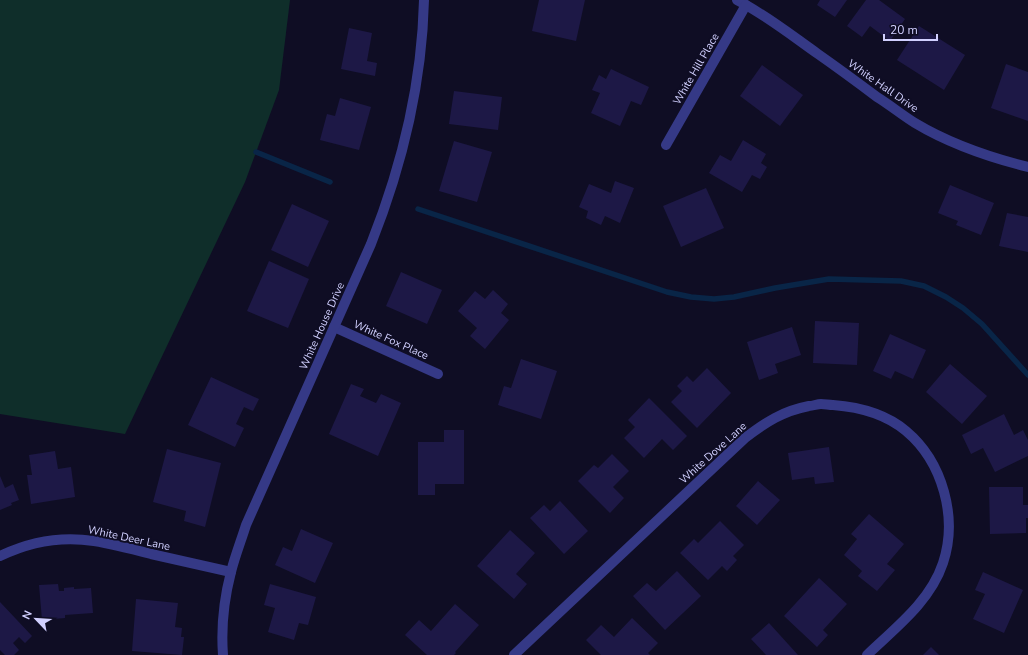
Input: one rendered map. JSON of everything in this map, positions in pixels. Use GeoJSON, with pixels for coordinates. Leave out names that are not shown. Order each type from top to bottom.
{"type":"FeatureCollection","features":[{"type":"Feature","properties":{"kind":"street","name":"White House Drive"},"geometry":{"type":"LineString","coordinates":[[223,655],[223,626],[226,596],[231,572],[246,525],[379,225],[390,192],[411,112],[418,71],[424,0]]}},
{"type":"Feature","properties":{"kind":"street","name":"White Hall Drive"},"geometry":{"type":"LineString","coordinates":[[737,0],[783,28],[844,73],[915,122],[964,147],[994,158],[1028,167]]}},
{"type":"Feature","properties":{"kind":"street","name":"White Hill Place"},"geometry":{"type":"LineString","coordinates":[[666,145],[746,5]]}},
{"type":"Feature","properties":{"kind":"street","name":"White Fox Place"},"geometry":{"type":"LineString","coordinates":[[334,327],[438,374]]}},
{"type":"Feature","properties":{"kind":"street","name":"White Dove Lane"},"geometry":{"type":"LineString","coordinates":[[514,655],[745,438],[763,424],[780,415],[797,408],[821,404],[861,409],[878,414],[906,431],[919,444],[930,459],[942,484],[948,507],[950,527],[948,545],[943,564],[934,582],[923,599],[910,614],[867,655]]}},
{"type":"Feature","properties":{"kind":"street","name":"White Deer Lane"},"geometry":{"type":"LineString","coordinates":[[0,556],[19,548],[38,543],[57,540],[84,540],[106,543],[231,572]]}},
{"type":"Feature","properties":{"kind":"green space"},"geometry":{"type":"Polygon","coordinates":[[[0,0],[290,0],[279,90],[245,182],[125,434],[0,414],[0,0]]]}},
{"type":"Feature","properties":{"kind":"building"},"geometry":{"type":"Polygon","coordinates":[[[539,0],[585,0],[576,41],[532,31],[539,0]]]}},
{"type":"Feature","properties":{"kind":"building"},"geometry":{"type":"Polygon","coordinates":[[[820,0],[847,0],[835,17],[817,5],[820,0]]]}},
{"type":"Feature","properties":{"kind":"building"},"geometry":{"type":"Polygon","coordinates":[[[866,0],[879,0],[905,19],[890,41],[870,26],[862,37],[847,26],[866,0]]]}},
{"type":"Feature","properties":{"kind":"building"},"geometry":{"type":"Polygon","coordinates":[[[919,26],[965,55],[944,90],[897,60],[919,26]]]}},
{"type":"Feature","properties":{"kind":"building"},"geometry":{"type":"Polygon","coordinates":[[[349,28],[372,33],[367,61],[377,63],[375,76],[341,69],[349,28]]]}},
{"type":"Feature","properties":{"kind":"building"},"geometry":{"type":"Polygon","coordinates":[[[1006,64],[1028,72],[1028,121],[991,108],[1006,64]]]}},
{"type":"Feature","properties":{"kind":"building"},"geometry":{"type":"Polygon","coordinates":[[[762,65],[803,95],[780,126],[740,96],[762,65]]]}},
{"type":"Feature","properties":{"kind":"building"},"geometry":{"type":"Polygon","coordinates":[[[611,69],[649,87],[641,105],[631,101],[620,126],[591,113],[600,93],[592,90],[599,75],[606,79],[611,69]]]}},
{"type":"Feature","properties":{"kind":"building"},"geometry":{"type":"Polygon","coordinates":[[[454,91],[502,97],[498,130],[449,124],[454,91]]]}},
{"type":"Feature","properties":{"kind":"building"},"geometry":{"type":"Polygon","coordinates":[[[340,98],[371,107],[359,150],[320,140],[327,114],[335,116],[340,98]]]}},
{"type":"Feature","properties":{"kind":"building"},"geometry":{"type":"Polygon","coordinates":[[[743,140],[766,154],[761,163],[767,167],[760,179],[752,175],[742,192],[709,173],[720,155],[731,161],[743,140]]]}},
{"type":"Feature","properties":{"kind":"building"},"geometry":{"type":"Polygon","coordinates":[[[454,141],[492,152],[477,202],[439,191],[454,141]]]}},
{"type":"Feature","properties":{"kind":"building"},"geometry":{"type":"Polygon","coordinates":[[[615,181],[634,188],[620,223],[605,216],[601,225],[586,218],[588,211],[579,207],[589,184],[611,193],[615,181]]]}},
{"type":"Feature","properties":{"kind":"building"},"geometry":{"type":"Polygon","coordinates":[[[950,185],[994,203],[981,235],[956,225],[958,221],[938,213],[950,185]]]}},
{"type":"Feature","properties":{"kind":"building"},"geometry":{"type":"Polygon","coordinates":[[[706,188],[724,228],[681,247],[663,206],[706,188]]]}},
{"type":"Feature","properties":{"kind":"building"},"geometry":{"type":"Polygon","coordinates":[[[292,204],[329,221],[308,267],[271,250],[292,204]]]}},
{"type":"Feature","properties":{"kind":"building"},"geometry":{"type":"Polygon","coordinates":[[[1007,213],[1028,217],[1028,252],[999,246],[1007,213]]]}},
{"type":"Feature","properties":{"kind":"building"},"geometry":{"type":"Polygon","coordinates":[[[269,261],[309,279],[288,328],[247,311],[269,261]]]}},
{"type":"Feature","properties":{"kind":"building"},"geometry":{"type":"Polygon","coordinates":[[[401,272],[442,290],[427,324],[386,306],[401,272]]]}},
{"type":"Feature","properties":{"kind":"building"},"geometry":{"type":"Polygon","coordinates":[[[493,290],[508,304],[501,313],[509,320],[485,349],[470,336],[477,328],[458,311],[475,291],[485,299],[493,290]]]}},
{"type":"Feature","properties":{"kind":"building"},"geometry":{"type":"Polygon","coordinates":[[[815,321],[859,323],[857,365],[813,363],[815,321]]]}},
{"type":"Feature","properties":{"kind":"building"},"geometry":{"type":"Polygon","coordinates":[[[792,327],[801,355],[775,364],[778,373],[759,380],[747,342],[792,327]]]}},
{"type":"Feature","properties":{"kind":"building"},"geometry":{"type":"Polygon","coordinates":[[[890,334],[926,350],[913,379],[895,371],[891,379],[873,371],[890,334]]]}},
{"type":"Feature","properties":{"kind":"building"},"geometry":{"type":"Polygon","coordinates":[[[521,359],[557,371],[541,419],[498,405],[504,386],[511,388],[521,359]]]}},
{"type":"Feature","properties":{"kind":"building"},"geometry":{"type":"Polygon","coordinates":[[[950,364],[987,396],[962,424],[926,392],[950,364]]]}},
{"type":"Feature","properties":{"kind":"building"},"geometry":{"type":"Polygon","coordinates":[[[707,368],[731,393],[697,428],[671,402],[682,391],[677,386],[687,376],[693,382],[707,368]]]}},
{"type":"Feature","properties":{"kind":"building"},"geometry":{"type":"Polygon","coordinates":[[[211,377],[259,399],[253,411],[244,407],[236,424],[244,428],[235,447],[188,425],[211,377]]]}},
{"type":"Feature","properties":{"kind":"building"},"geometry":{"type":"Polygon","coordinates":[[[351,384],[364,389],[360,396],[376,403],[381,394],[401,403],[378,456],[329,434],[351,384]]]}},
{"type":"Feature","properties":{"kind":"building"},"geometry":{"type":"Polygon","coordinates":[[[649,398],[687,436],[673,450],[662,439],[644,458],[624,438],[635,427],[628,420],[649,398]]]}},
{"type":"Feature","properties":{"kind":"building"},"geometry":{"type":"Polygon","coordinates":[[[1004,414],[1014,435],[1023,430],[1028,440],[1028,456],[995,472],[983,448],[971,454],[962,435],[1004,414]]]}},
{"type":"Feature","properties":{"kind":"building"},"geometry":{"type":"Polygon","coordinates":[[[444,430],[464,430],[464,484],[435,484],[435,495],[418,495],[418,442],[444,442],[444,430]]]}},
{"type":"Feature","properties":{"kind":"building"},"geometry":{"type":"Polygon","coordinates":[[[829,447],[834,482],[815,484],[814,477],[792,480],[788,453],[829,447]]]}},
{"type":"Feature","properties":{"kind":"building"},"geometry":{"type":"Polygon","coordinates":[[[167,449],[221,463],[205,527],[184,521],[186,511],[153,502],[167,449]]]}},
{"type":"Feature","properties":{"kind":"building"},"geometry":{"type":"Polygon","coordinates":[[[55,451],[58,469],[71,467],[75,497],[31,504],[27,475],[32,475],[29,455],[55,451]]]}},
{"type":"Feature","properties":{"kind":"building"},"geometry":{"type":"Polygon","coordinates":[[[612,454],[629,471],[613,487],[624,498],[610,513],[578,481],[594,465],[598,468],[612,454]]]}},
{"type":"Feature","properties":{"kind":"building"},"geometry":{"type":"Polygon","coordinates":[[[0,476],[5,488],[13,484],[19,500],[0,510],[0,476]]]}},
{"type":"Feature","properties":{"kind":"building"},"geometry":{"type":"Polygon","coordinates":[[[758,481],[780,500],[757,525],[736,506],[758,481]]]}},
{"type":"Feature","properties":{"kind":"building"},"geometry":{"type":"Polygon","coordinates":[[[989,487],[1023,487],[1023,505],[1028,505],[1026,533],[990,534],[989,487]]]}},
{"type":"Feature","properties":{"kind":"building"},"geometry":{"type":"Polygon","coordinates":[[[560,501],[588,531],[564,554],[530,518],[544,505],[550,511],[560,501]]]}},
{"type":"Feature","properties":{"kind":"building"},"geometry":{"type":"Polygon","coordinates":[[[869,514],[904,544],[887,564],[895,570],[877,591],[858,576],[862,571],[844,555],[857,539],[851,534],[869,514]]]}},
{"type":"Feature","properties":{"kind":"building"},"geometry":{"type":"Polygon","coordinates":[[[720,521],[744,545],[733,556],[737,560],[727,571],[722,566],[708,580],[680,553],[694,539],[698,543],[720,521]]]}},
{"type":"Feature","properties":{"kind":"building"},"geometry":{"type":"Polygon","coordinates":[[[301,529],[333,543],[315,583],[275,565],[283,547],[292,551],[301,529]]]}},
{"type":"Feature","properties":{"kind":"building"},"geometry":{"type":"Polygon","coordinates":[[[510,530],[535,553],[516,574],[527,584],[514,599],[477,566],[510,530]]]}},
{"type":"Feature","properties":{"kind":"building"},"geometry":{"type":"Polygon","coordinates":[[[677,571],[701,596],[665,630],[633,596],[647,583],[656,591],[677,571]]]}},
{"type":"Feature","properties":{"kind":"building"},"geometry":{"type":"Polygon","coordinates":[[[983,572],[1023,590],[1004,633],[973,619],[985,594],[975,590],[983,572]]]}},
{"type":"Feature","properties":{"kind":"building"},"geometry":{"type":"Polygon","coordinates":[[[819,578],[847,604],[823,630],[828,635],[817,647],[784,616],[819,578]]]}},
{"type":"Feature","properties":{"kind":"building"},"geometry":{"type":"Polygon","coordinates":[[[58,584],[59,591],[64,591],[64,588],[74,587],[74,589],[91,588],[93,613],[65,615],[65,618],[42,620],[39,585],[58,584]]]}},
{"type":"Feature","properties":{"kind":"building"},"geometry":{"type":"Polygon","coordinates":[[[270,584],[316,597],[308,625],[299,623],[294,640],[268,632],[275,608],[264,605],[270,584]]]}},
{"type":"Feature","properties":{"kind":"building"},"geometry":{"type":"Polygon","coordinates":[[[136,599],[178,603],[175,627],[182,628],[181,637],[184,637],[182,655],[132,651],[136,599]]]}},
{"type":"Feature","properties":{"kind":"building"},"geometry":{"type":"Polygon","coordinates":[[[0,602],[32,636],[25,643],[19,637],[13,643],[19,650],[14,655],[5,655],[0,650],[0,602]]]}},
{"type":"Feature","properties":{"kind":"building"},"geometry":{"type":"Polygon","coordinates":[[[455,604],[479,625],[454,655],[427,655],[405,635],[419,620],[431,631],[455,604]]]}},
{"type":"Feature","properties":{"kind":"building"},"geometry":{"type":"Polygon","coordinates":[[[632,618],[658,643],[648,653],[650,655],[601,655],[586,640],[601,625],[614,637],[632,618]]]}},
{"type":"Feature","properties":{"kind":"building"},"geometry":{"type":"Polygon","coordinates":[[[769,623],[798,655],[766,655],[751,639],[769,623]]]}},
{"type":"Feature","properties":{"kind":"building"},"geometry":{"type":"Polygon","coordinates":[[[931,647],[939,655],[923,655],[931,647]]]}},
{"type":"Feature","properties":{"kind":"waterway"},"geometry":{"type":"LineString","coordinates":[[256,152],[330,182]]}},
{"type":"Feature","properties":{"kind":"waterway"},"geometry":{"type":"LineString","coordinates":[[418,209],[667,292],[691,297],[714,299],[734,297],[775,288],[829,279],[901,281],[924,286],[946,297],[963,308],[982,324],[1028,375]]}}]}
